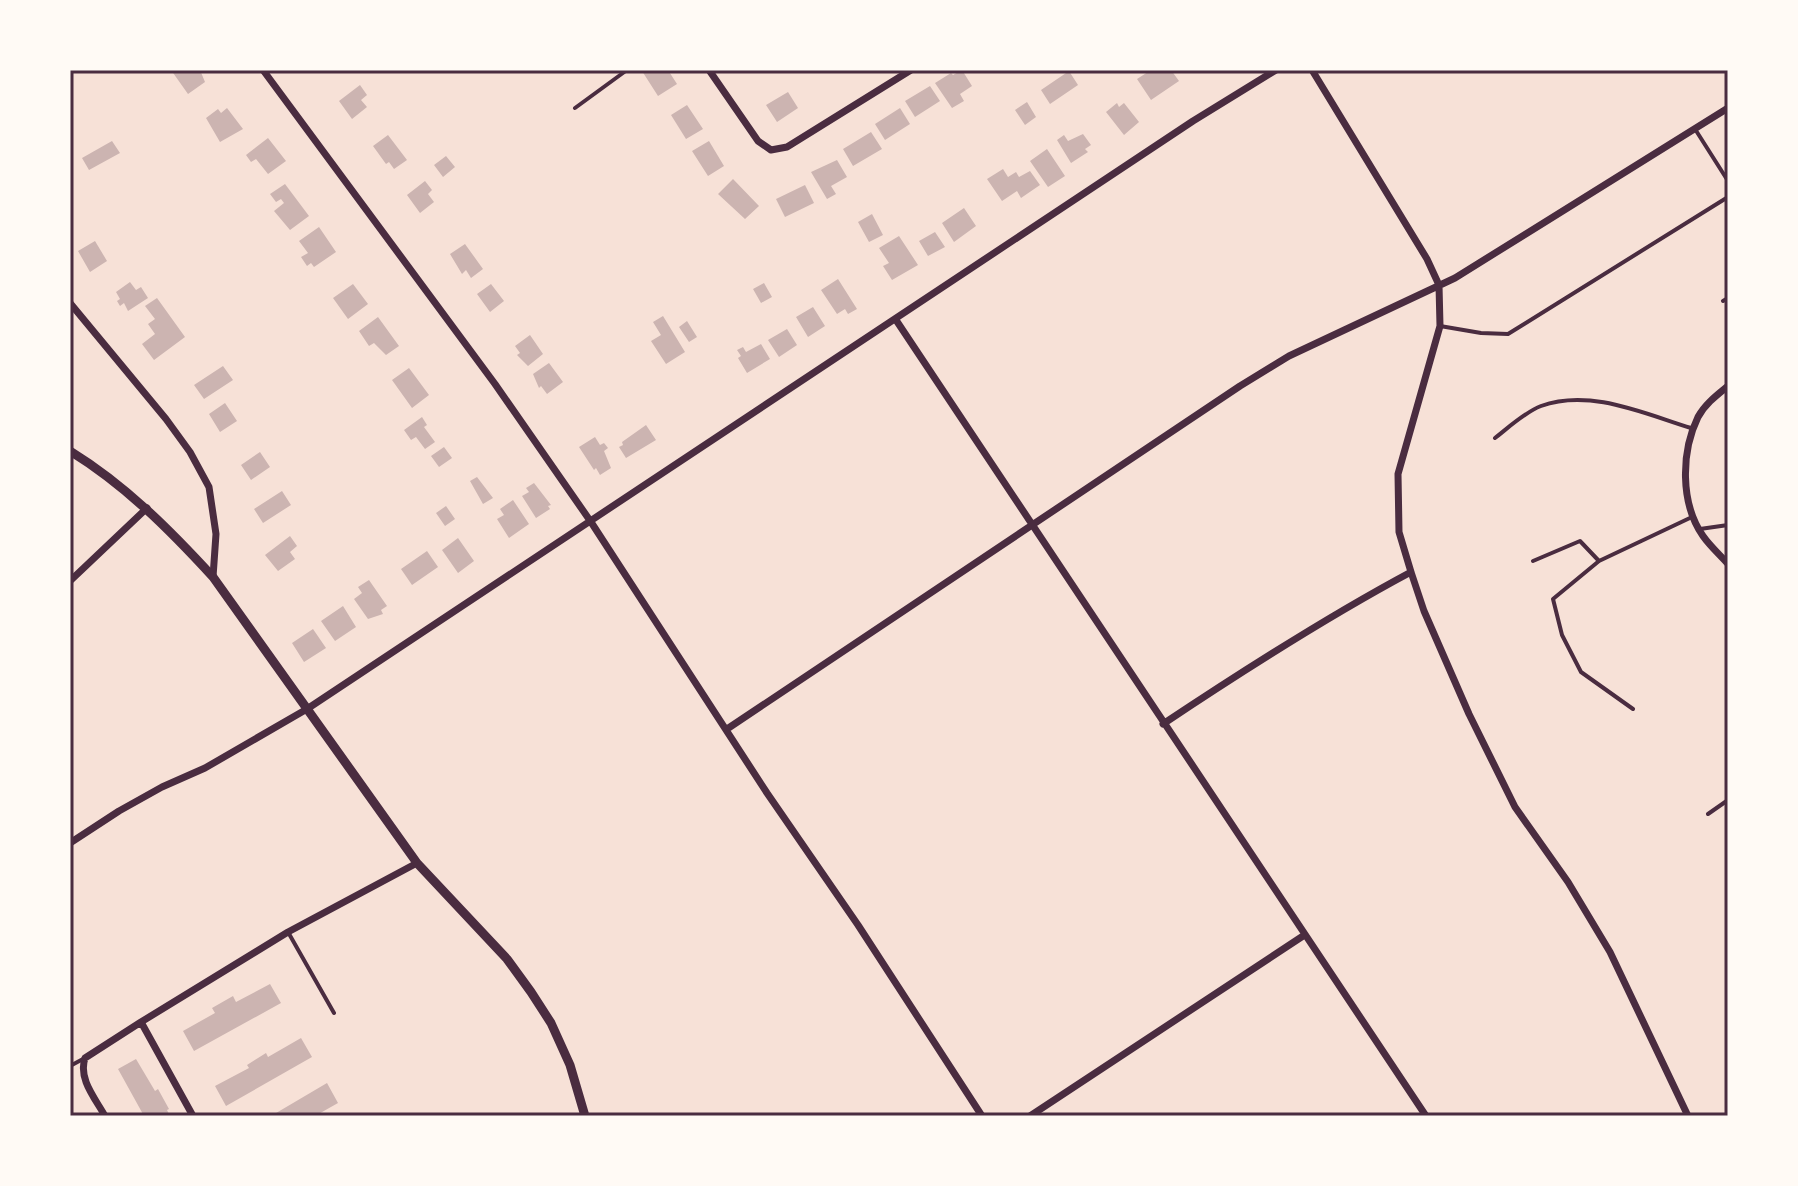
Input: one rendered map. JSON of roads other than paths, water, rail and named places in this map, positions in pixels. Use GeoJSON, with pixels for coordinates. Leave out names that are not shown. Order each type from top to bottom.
{"type":"FeatureCollection","features":[{"type":"Feature","properties":{"kind":"street"},"geometry":{"type":"LineString","coordinates":[[263,70],[477,359],[591,522],[982,1116]]}},
{"type":"Feature","properties":{"kind":"street"},"geometry":{"type":"LineString","coordinates":[[709,70],[758,141],[771,150],[787,147],[911,70]]}},
{"type":"Feature","properties":{"kind":"street"},"geometry":{"type":"LineString","coordinates":[[70,843],[119,811],[205,768],[307,709],[1193,121],[1276,70]]}},
{"type":"Feature","properties":{"kind":"street"},"geometry":{"type":"LineString","coordinates":[[1312,70],[1427,259],[1439,285],[1440,326],[1398,474],[1399,532],[1424,611],[1469,714],[1515,807],[1568,882],[1610,952],[1688,1116]]}},
{"type":"Feature","properties":{"kind":"street"},"geometry":{"type":"LineString","coordinates":[[727,729],[1289,356],[1439,285],[1728,108]]}},
{"type":"Feature","properties":{"kind":"street"},"geometry":{"type":"LineString","coordinates":[[70,303],[158,408],[190,452],[209,487],[216,534],[213,577]]}},
{"type":"Feature","properties":{"kind":"street"},"geometry":{"type":"LineString","coordinates":[[896,320],[1303,936],[1426,1116]]}},
{"type":"Feature","properties":{"kind":"street"},"geometry":{"type":"LineString","coordinates":[[1728,386],[1710,400],[1699,415],[1686,463],[1687,492],[1694,516],[1700,529],[1728,564]]}},
{"type":"Feature","properties":{"kind":"street"},"geometry":{"type":"LineString","coordinates":[[70,451],[129,492],[213,577],[417,863],[507,959],[531,992],[551,1023],[570,1065],[585,1116]]}},
{"type":"Feature","properties":{"kind":"street"},"geometry":{"type":"LineString","coordinates":[[70,581],[147,508]]}},
{"type":"Feature","properties":{"kind":"street"},"geometry":{"type":"LineString","coordinates":[[1163,724],[1259,660],[1411,572]]}},
{"type":"Feature","properties":{"kind":"street"},"geometry":{"type":"LineString","coordinates":[[105,1116],[87,1084],[82,1068],[85,1058],[288,932],[417,863]]}},
{"type":"Feature","properties":{"kind":"street"},"geometry":{"type":"LineString","coordinates":[[1030,1116],[1303,936]]}},
{"type":"Feature","properties":{"kind":"street"},"geometry":{"type":"LineString","coordinates":[[141,1022],[193,1116]]}},
{"type":"Feature","properties":{"kind":"lane"},"geometry":{"type":"LineString","coordinates":[[575,108],[627,70]]}},
{"type":"Feature","properties":{"kind":"lane"},"geometry":{"type":"LineString","coordinates":[[1695,129],[1728,181]]}},
{"type":"Feature","properties":{"kind":"lane"},"geometry":{"type":"LineString","coordinates":[[1440,326],[1508,334],[1728,197]]}},
{"type":"Feature","properties":{"kind":"lane"},"geometry":{"type":"LineString","coordinates":[[1495,438],[1540,406],[1576,400],[1611,403],[1694,429]]}},
{"type":"Feature","properties":{"kind":"lane"},"geometry":{"type":"LineString","coordinates":[[1633,709],[1581,672],[1562,635],[1553,599],[1599,561],[1694,516]]}},
{"type":"Feature","properties":{"kind":"lane"},"geometry":{"type":"LineString","coordinates":[[1700,529],[1728,525]]}},
{"type":"Feature","properties":{"kind":"lane"},"geometry":{"type":"LineString","coordinates":[[1533,561],[1580,541],[1599,561]]}},
{"type":"Feature","properties":{"kind":"lane"},"geometry":{"type":"LineString","coordinates":[[1708,814],[1728,800]]}},
{"type":"Feature","properties":{"kind":"lane"},"geometry":{"type":"LineString","coordinates":[[288,932],[334,1013]]}},
{"type":"Feature","properties":{"kind":"lane"},"geometry":{"type":"LineString","coordinates":[[70,1066],[85,1058]]}}]}
